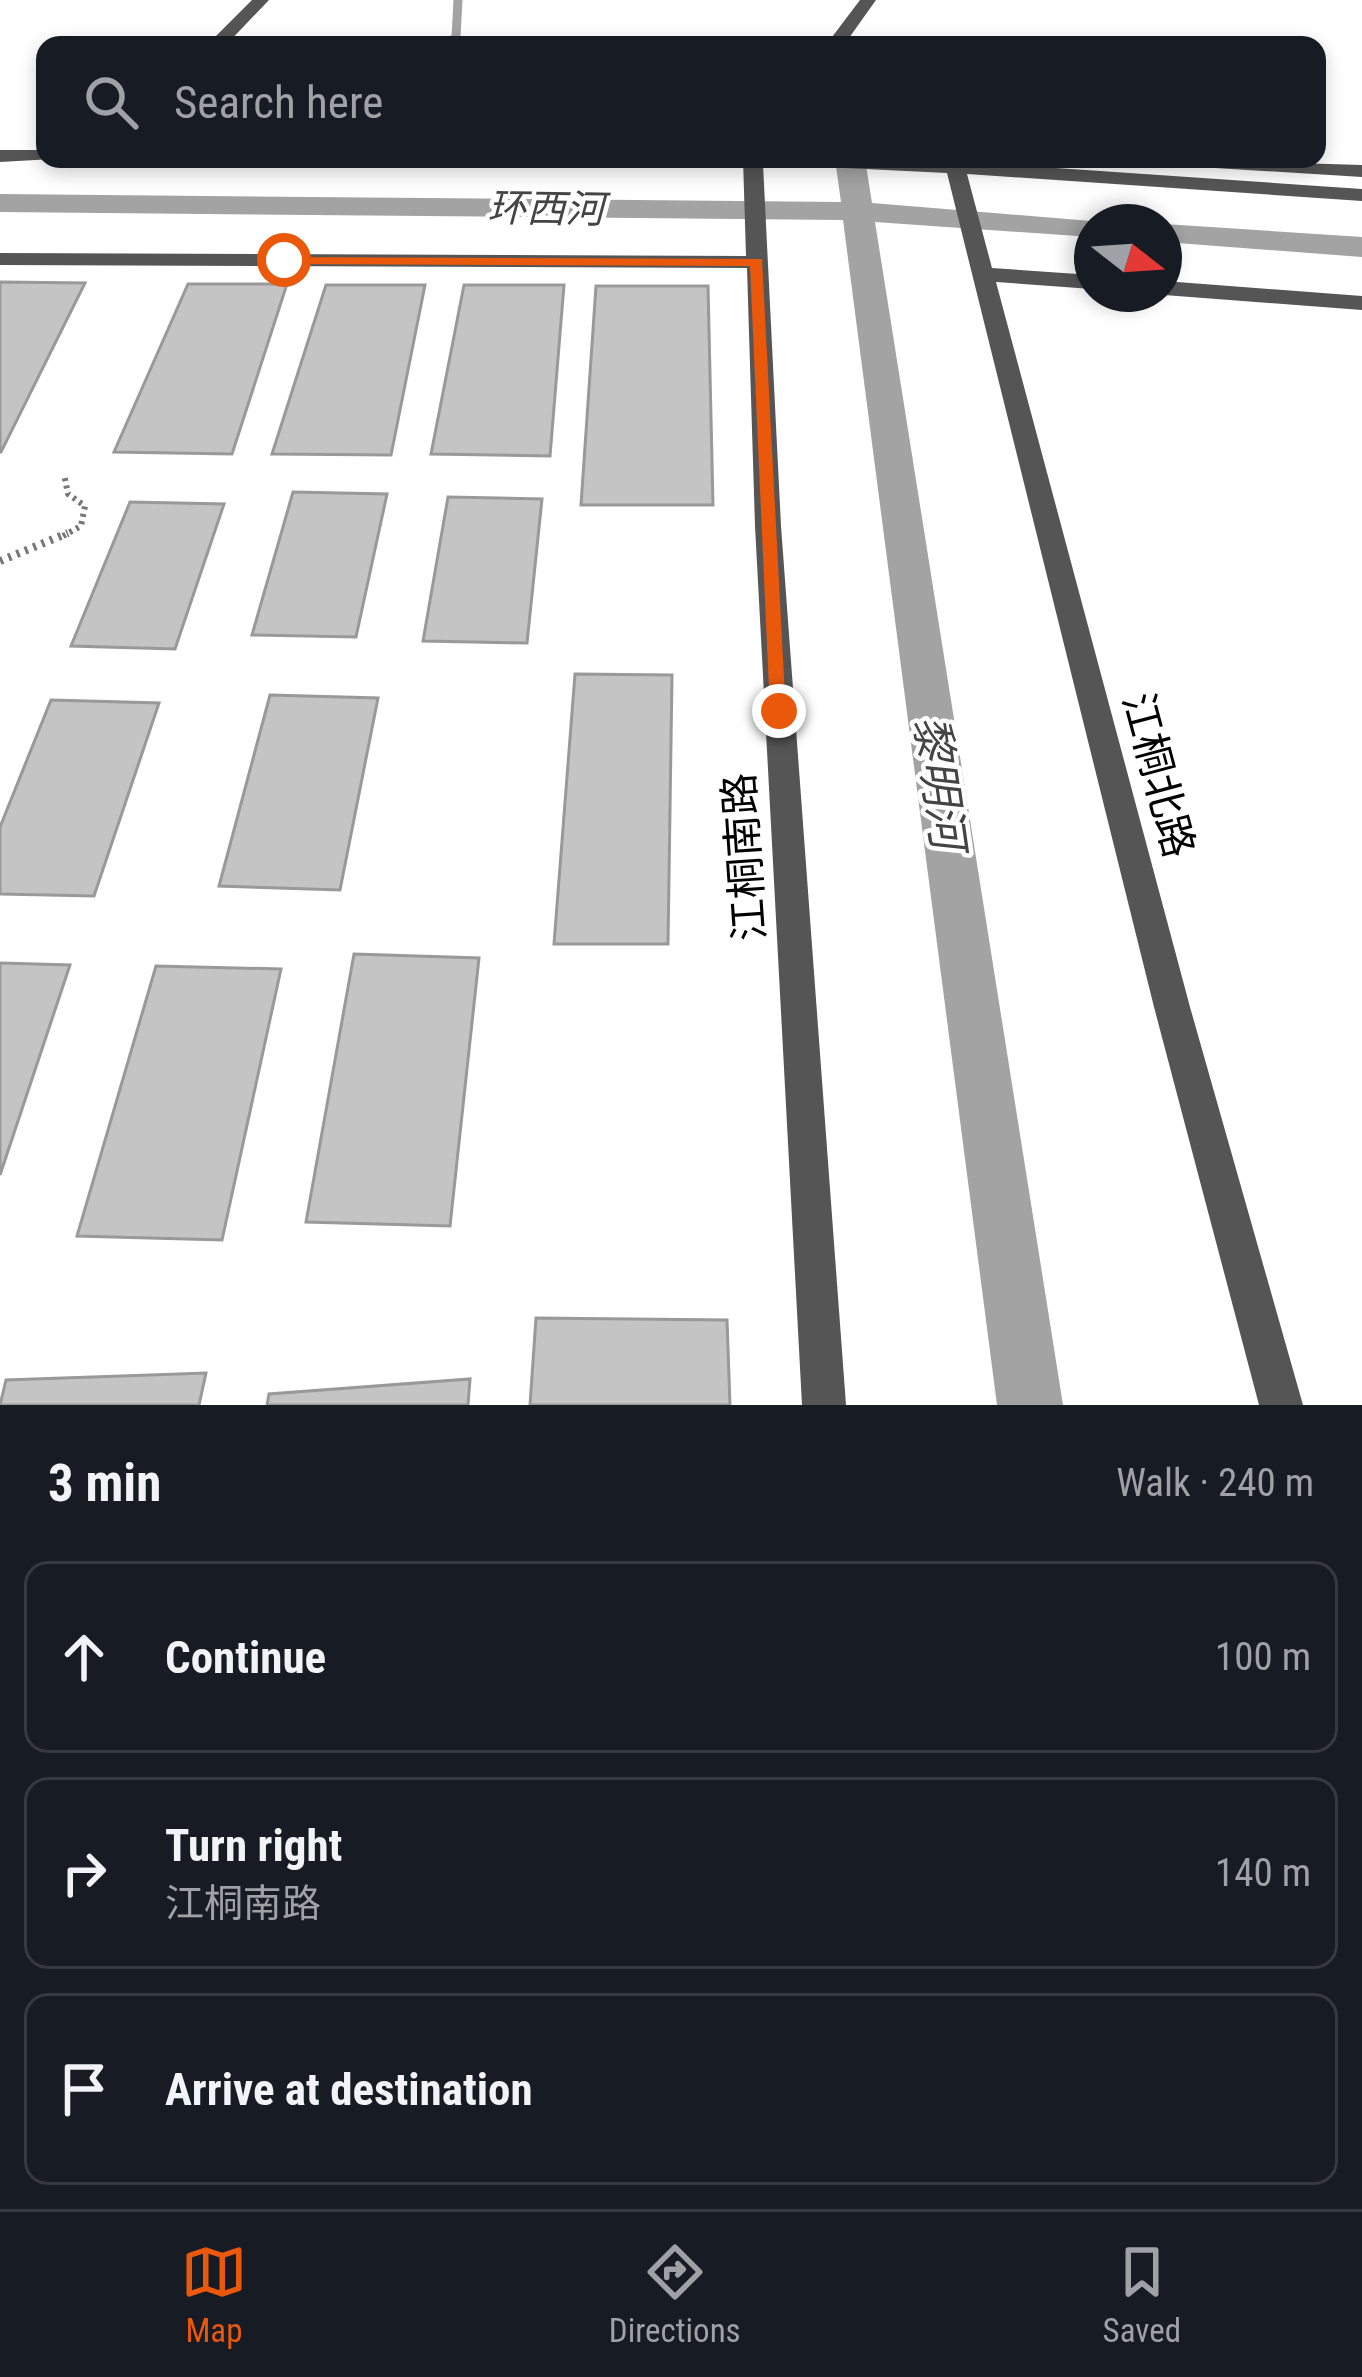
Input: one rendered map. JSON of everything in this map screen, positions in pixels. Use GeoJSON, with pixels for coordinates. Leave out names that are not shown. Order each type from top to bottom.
{"type":"FeatureCollection","features":[{"type":"Feature","properties":{"kind":"street"},"geometry":{"type":"LineString","coordinates":[[225,36],[261,0]]}},
{"type":"Feature","properties":{"kind":"street"},"geometry":{"type":"LineString","coordinates":[[842,36],[868,0]]}},
{"type":"Feature","properties":{"kind":"street"},"geometry":{"type":"LineString","coordinates":[[0,156],[36,156]]}},
{"type":"Feature","properties":{"kind":"street","name":"江桐南路"},"geometry":{"type":"LineString","coordinates":[[753,168],[768,526],[824,1405]]}},
{"type":"Feature","properties":{"kind":"street","name":"江桐北路"},"geometry":{"type":"LineString","coordinates":[[956,168],[1281,1405]]}},
{"type":"Feature","properties":{"kind":"street"},"geometry":{"type":"LineString","coordinates":[[983,168],[1362,195]]}},
{"type":"Feature","properties":{"kind":"street"},"geometry":{"type":"LineString","coordinates":[[1313,168],[1362,171]]}},
{"type":"Feature","properties":{"kind":"street"},"geometry":{"type":"LineString","coordinates":[[0,259],[757,262]]}},
{"type":"Feature","properties":{"kind":"street"},"geometry":{"type":"LineString","coordinates":[[982,274],[1074,281]]}},
{"type":"Feature","properties":{"kind":"street"},"geometry":{"type":"LineString","coordinates":[[1182,288],[1362,303]]}},
{"type":"Feature","properties":{"kind":"path"},"geometry":{"type":"LineString","coordinates":[[0,560],[81,526],[85,506],[68,494],[64,474]]}},
{"type":"Feature","properties":{"kind":"building"},"geometry":{"type":"Polygon","coordinates":[[[0,282],[85,283],[1,452],[0,452],[0,282]]]}},
{"type":"Feature","properties":{"kind":"building"},"geometry":{"type":"Polygon","coordinates":[[[188,284],[287,284],[232,454],[114,452],[188,284]]]}},
{"type":"Feature","properties":{"kind":"building"},"geometry":{"type":"Polygon","coordinates":[[[326,285],[425,285],[391,455],[272,454],[326,285]]]}},
{"type":"Feature","properties":{"kind":"building"},"geometry":{"type":"Polygon","coordinates":[[[464,285],[564,285],[550,456],[431,454],[464,285]]]}},
{"type":"Feature","properties":{"kind":"building"},"geometry":{"type":"Polygon","coordinates":[[[596,286],[708,286],[713,505],[581,505],[596,286]]]}},
{"type":"Feature","properties":{"kind":"building"},"geometry":{"type":"Polygon","coordinates":[[[293,492],[387,494],[356,637],[252,635],[293,492]]]}},
{"type":"Feature","properties":{"kind":"building"},"geometry":{"type":"Polygon","coordinates":[[[448,497],[542,499],[527,643],[423,641],[448,497]]]}},
{"type":"Feature","properties":{"kind":"building"},"geometry":{"type":"Polygon","coordinates":[[[130,502],[224,504],[175,649],[71,646],[130,502]]]}},
{"type":"Feature","properties":{"kind":"building"},"geometry":{"type":"Polygon","coordinates":[[[575,674],[672,675],[668,944],[554,944],[575,674]]]}},
{"type":"Feature","properties":{"kind":"building"},"geometry":{"type":"Polygon","coordinates":[[[270,695],[378,698],[340,890],[219,886],[270,695]]]}},
{"type":"Feature","properties":{"kind":"building"},"geometry":{"type":"Polygon","coordinates":[[[51,700],[159,703],[94,896],[0,894],[0,827],[51,700]]]}},
{"type":"Feature","properties":{"kind":"building"},"geometry":{"type":"Polygon","coordinates":[[[354,954],[479,958],[450,1226],[306,1222],[354,954]]]}},
{"type":"Feature","properties":{"kind":"building"},"geometry":{"type":"Polygon","coordinates":[[[0,963],[70,965],[0,1175],[0,963]]]}},
{"type":"Feature","properties":{"kind":"building"},"geometry":{"type":"Polygon","coordinates":[[[156,966],[281,969],[222,1240],[77,1236],[156,966]]]}},
{"type":"Feature","properties":{"kind":"building"},"geometry":{"type":"Polygon","coordinates":[[[536,1318],[727,1320],[730,1405],[530,1405],[536,1318]]]}},
{"type":"Feature","properties":{"kind":"building"},"geometry":{"type":"Polygon","coordinates":[[[206,1373],[199,1405],[0,1405],[6,1380],[206,1373]]]}},
{"type":"Feature","properties":{"kind":"building"},"geometry":{"type":"Polygon","coordinates":[[[470,1379],[468,1405],[267,1405],[269,1394],[470,1379]]]}},
{"type":"Feature","properties":{"kind":"waterway","name":"黎明河"},"geometry":{"type":"LineString","coordinates":[[456,36],[458,0]]}},
{"type":"Feature","properties":{"kind":"waterway","name":"黎明河"},"geometry":{"type":"LineString","coordinates":[[851,168],[858,211]]}},
{"type":"Feature","properties":{"kind":"waterway","name":"环西河"},"geometry":{"type":"LineString","coordinates":[[0,203],[858,211]]}},
{"type":"Feature","properties":{"kind":"waterway","name":"环西河"},"geometry":{"type":"LineString","coordinates":[[858,211],[1074,227]]}},
{"type":"Feature","properties":{"kind":"waterway","name":"黎明河"},"geometry":{"type":"LineString","coordinates":[[858,211],[1030,1405]]}},
{"type":"Feature","properties":{"kind":"waterway","name":"环西河"},"geometry":{"type":"LineString","coordinates":[[1182,234],[1362,247]]}},
{"type":"Feature","properties":{"kind":"route"},"geometry":{"type":"LineString","coordinates":[[284,260],[757,262],[779,711]]}}]}
